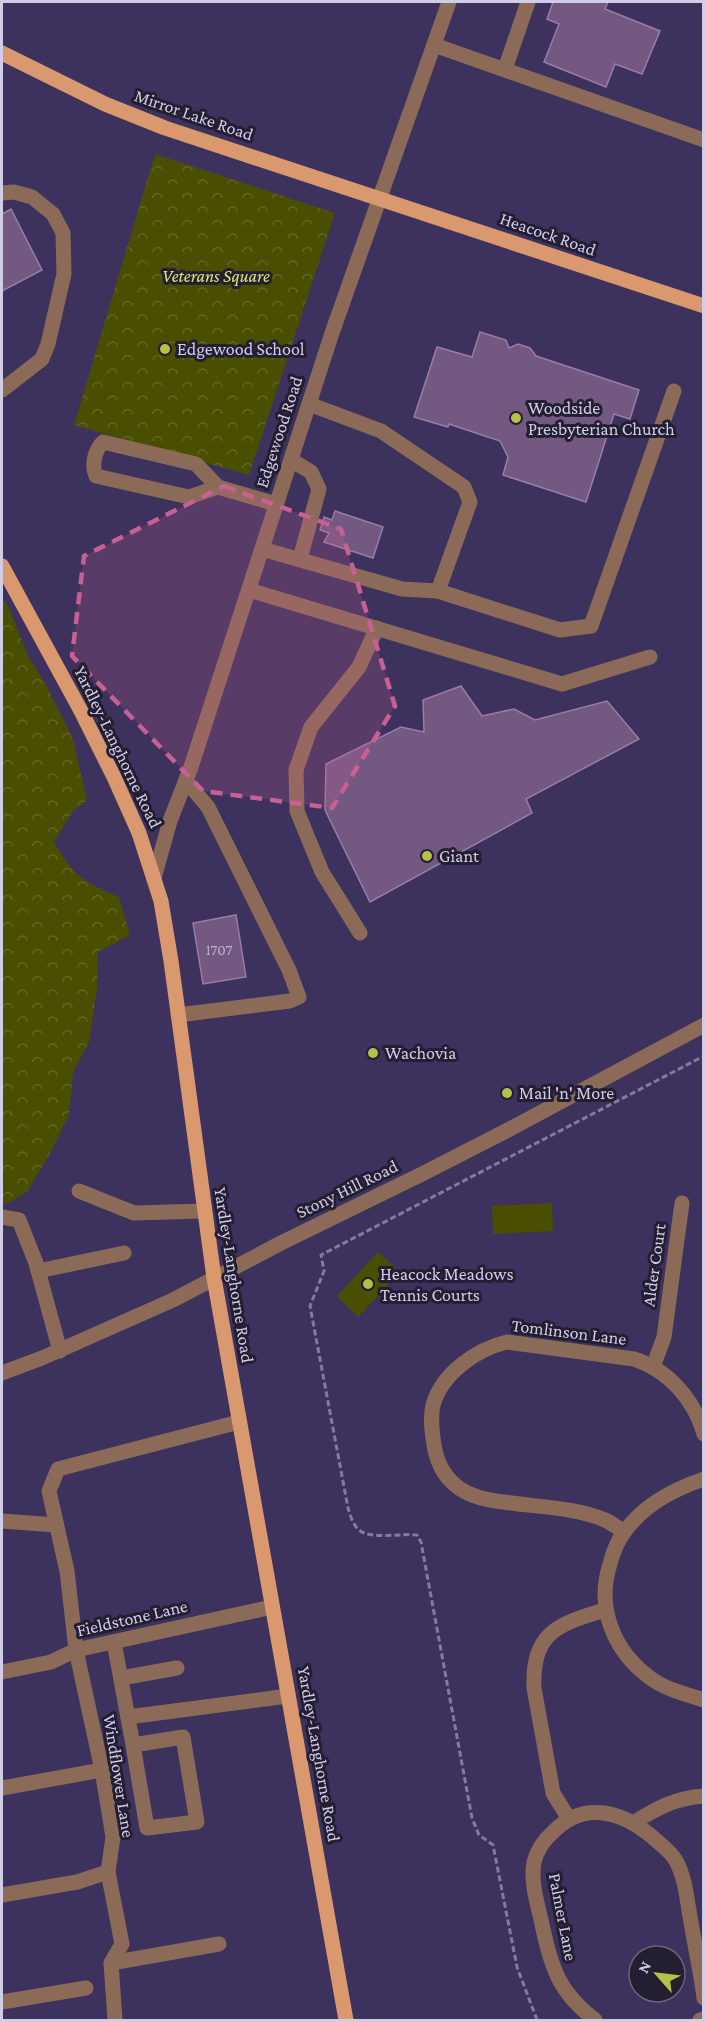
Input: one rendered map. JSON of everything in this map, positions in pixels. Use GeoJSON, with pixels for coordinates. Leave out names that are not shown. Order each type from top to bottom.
{"type":"FeatureCollection","features":[{"type":"Feature","properties":{"kind":"main road","name":"Mirror Lake Road"},"geometry":{"type":"LineString","coordinates":[[2,54],[105,104],[165,128],[380,198]]}},
{"type":"Feature","properties":{"kind":"main road","name":"Heacock Road"},"geometry":{"type":"LineString","coordinates":[[380,198],[704,306]]}},
{"type":"Feature","properties":{"kind":"main road","name":"Yardley-Langhorne Road"},"geometry":{"type":"LineString","coordinates":[[2,566],[114,777],[139,833],[154,878],[171,961],[203,1211],[214,1278],[346,2020]]}},
{"type":"Feature","properties":{"kind":"street","name":"Edgewood Road"},"geometry":{"type":"LineString","coordinates":[[154,878],[170,821],[186,781],[357,258],[449,2]]}},
{"type":"Feature","properties":{"kind":"street"},"geometry":{"type":"LineString","coordinates":[[505,69],[528,2]]}},
{"type":"Feature","properties":{"kind":"street"},"geometry":{"type":"LineString","coordinates":[[434,45],[704,140]]}},
{"type":"Feature","properties":{"kind":"street"},"geometry":{"type":"LineString","coordinates":[[2,193],[14,192],[32,197],[53,214],[63,233],[64,274],[48,344],[42,358],[3,386]]}},
{"type":"Feature","properties":{"kind":"street"},"geometry":{"type":"LineString","coordinates":[[262,549],[402,589],[438,591],[560,630],[591,626],[674,391]]}},
{"type":"Feature","properties":{"kind":"street"},"geometry":{"type":"LineString","coordinates":[[309,404],[381,430],[464,487],[470,502],[438,591]]}},
{"type":"Feature","properties":{"kind":"street"},"geometry":{"type":"LineString","coordinates":[[218,487],[189,497],[96,476],[93,469],[98,448],[103,442],[196,464],[218,487],[276,504]]}},
{"type":"Feature","properties":{"kind":"street"},"geometry":{"type":"LineString","coordinates":[[291,460],[311,472],[319,489],[300,559]]}},
{"type":"Feature","properties":{"kind":"street"},"geometry":{"type":"LineString","coordinates":[[249,590],[562,684],[650,657]]}},
{"type":"Feature","properties":{"kind":"street"},"geometry":{"type":"LineString","coordinates":[[360,933],[322,872],[297,811],[296,770],[312,727],[359,666],[377,628]]}},
{"type":"Feature","properties":{"kind":"street"},"geometry":{"type":"LineString","coordinates":[[178,1015],[290,1001],[299,997],[289,970],[208,807],[186,781]]}},
{"type":"Feature","properties":{"kind":"street","name":"Stony Hill Road"},"geometry":{"type":"LineString","coordinates":[[2,1373],[60,1351],[173,1300],[281,1242],[506,1131],[704,1025]]}},
{"type":"Feature","properties":{"kind":"street"},"geometry":{"type":"LineString","coordinates":[[79,1191],[134,1213],[203,1211]]}},
{"type":"Feature","properties":{"kind":"street","name":"Alder Court"},"geometry":{"type":"LineString","coordinates":[[653,1366],[664,1336],[682,1203]]}},
{"type":"Feature","properties":{"kind":"street"},"geometry":{"type":"LineString","coordinates":[[2,1217],[19,1220],[38,1271],[60,1351]]}},
{"type":"Feature","properties":{"kind":"street"},"geometry":{"type":"LineString","coordinates":[[38,1271],[124,1253]]}},
{"type":"Feature","properties":{"kind":"street","name":"Tomlinson Lane"},"geometry":{"type":"LineString","coordinates":[[624,1532],[606,1520],[590,1514],[484,1499],[462,1490],[442,1470],[435,1454],[431,1421],[433,1404],[439,1392],[464,1363],[491,1346],[507,1342],[634,1359],[653,1366],[683,1393],[704,1434]]}},
{"type":"Feature","properties":{"kind":"street","name":"Windflower Lane"},"geometry":{"type":"LineString","coordinates":[[111,1963],[122,1944],[108,1872],[113,1837],[102,1770],[76,1650],[67,1570],[49,1491],[58,1469],[239,1422]]}},
{"type":"Feature","properties":{"kind":"street"},"geometry":{"type":"LineString","coordinates":[[704,1479],[681,1486],[662,1497],[624,1532],[615,1548],[605,1587],[605,1610],[609,1625],[617,1642],[631,1661],[648,1677],[675,1691],[704,1700]]}},
{"type":"Feature","properties":{"kind":"street"},"geometry":{"type":"LineString","coordinates":[[2,1521],[56,1525]]}},
{"type":"Feature","properties":{"kind":"street","name":"Fieldstone Lane"},"geometry":{"type":"LineString","coordinates":[[2,1672],[51,1662],[76,1650],[272,1607]]}},
{"type":"Feature","properties":{"kind":"street"},"geometry":{"type":"LineString","coordinates":[[569,1819],[553,1793],[533,1672],[537,1656],[545,1641],[562,1624],[605,1610]]}},
{"type":"Feature","properties":{"kind":"street"},"geometry":{"type":"LineString","coordinates":[[114,1642],[147,1828],[197,1822],[183,1737],[133,1745]]}},
{"type":"Feature","properties":{"kind":"street"},"geometry":{"type":"LineString","coordinates":[[121,1678],[177,1668]]}},
{"type":"Feature","properties":{"kind":"street"},"geometry":{"type":"LineString","coordinates":[[128,1717],[288,1696]]}},
{"type":"Feature","properties":{"kind":"street"},"geometry":{"type":"LineString","coordinates":[[2,1788],[102,1770]]}},
{"type":"Feature","properties":{"kind":"street"},"geometry":{"type":"LineString","coordinates":[[633,1823],[657,1808],[682,1798],[704,1796]]}},
{"type":"Feature","properties":{"kind":"street","name":"Palmer Lane"},"geometry":{"type":"LineString","coordinates":[[596,2020],[578,2007],[564,1991],[555,1975],[547,1949],[534,1884],[534,1863],[542,1844],[556,1828],[581,1813],[597,1812],[633,1823],[652,1836],[670,1853],[684,1881],[704,1998]]}},
{"type":"Feature","properties":{"kind":"street"},"geometry":{"type":"LineString","coordinates":[[2,1895],[77,1882],[108,1872]]}},
{"type":"Feature","properties":{"kind":"street"},"geometry":{"type":"LineString","coordinates":[[116,2020],[111,1963],[219,1944]]}},
{"type":"Feature","properties":{"kind":"street"},"geometry":{"type":"LineString","coordinates":[[2,2002],[86,1988]]}},
{"type":"Feature","properties":{"kind":"highlighted area"},"geometry":{"type":"Polygon","coordinates":[[[224,486],[341,529],[395,706],[332,808],[203,791],[72,656],[84,556],[224,486]]]}},
{"type":"Feature","properties":{"kind":"green space","name":"Veterans Square"},"geometry":{"type":"Polygon","coordinates":[[[155,154],[335,213],[249,475],[74,425],[155,154]]]}},
{"type":"Feature","properties":{"kind":"green space"},"geometry":{"type":"Polygon","coordinates":[[[2,600],[8,606],[28,656],[45,683],[73,739],[87,800],[73,811],[54,842],[80,877],[119,897],[130,935],[98,952],[97,988],[89,1042],[73,1072],[69,1114],[52,1150],[27,1192],[6,1204],[2,1203],[2,600]]]}},
{"type":"Feature","properties":{"kind":"green space","name":"Heacock Meadows Tennis Courts"},"geometry":{"type":"Polygon","coordinates":[[[552,1203],[553,1231],[493,1234],[492,1206],[552,1203]]]}},
{"type":"Feature","properties":{"kind":"green space","name":"Heacock Meadows Tennis Courts"},"geometry":{"type":"Polygon","coordinates":[[[378,1252],[400,1272],[358,1317],[337,1296],[378,1252]]]}},
{"type":"Feature","properties":{"kind":"building"},"geometry":{"type":"Polygon","coordinates":[[[553,2],[608,2],[605,9],[660,31],[642,74],[615,64],[606,87],[544,62],[559,24],[547,19],[553,2]]]}},
{"type":"Feature","properties":{"kind":"building"},"geometry":{"type":"Polygon","coordinates":[[[11,209],[42,270],[2,291],[2,214],[11,209]]]}},
{"type":"Feature","properties":{"kind":"building","name":"Woodside Presbyterian Church"},"geometry":{"type":"Polygon","coordinates":[[[480,332],[506,340],[509,348],[518,344],[530,348],[536,356],[639,390],[630,419],[614,414],[586,502],[503,475],[508,457],[500,441],[449,424],[448,427],[414,417],[437,347],[472,357],[480,332]]]}},
{"type":"Feature","properties":{"kind":"building"},"geometry":{"type":"Polygon","coordinates":[[[335,511],[383,527],[373,558],[324,542],[329,533],[320,530],[324,517],[332,520],[335,511]]]}},
{"type":"Feature","properties":{"kind":"building"},"geometry":{"type":"Polygon","coordinates":[[[461,686],[482,716],[514,709],[535,720],[607,701],[639,739],[526,799],[532,813],[370,902],[325,810],[326,764],[401,727],[424,732],[423,700],[461,686]]]}},
{"type":"Feature","properties":{"kind":"building"},"geometry":{"type":"Polygon","coordinates":[[[236,915],[246,977],[203,984],[193,923],[236,915]]]}},
{"type":"Feature","properties":{"kind":"place","name":"Edgewood School"},"geometry":{"type":"Point","coordinates":[165,349]}},
{"type":"Feature","properties":{"kind":"place","name":"Woodside Presbyterian Church"},"geometry":{"type":"Point","coordinates":[516,418]}},
{"type":"Feature","properties":{"kind":"place","name":"Giant"},"geometry":{"type":"Point","coordinates":[427,856]}},
{"type":"Feature","properties":{"kind":"place","name":"Wachovia"},"geometry":{"type":"Point","coordinates":[373,1053]}},
{"type":"Feature","properties":{"kind":"place","name":"Mail 'n' More"},"geometry":{"type":"Point","coordinates":[507,1093]}},
{"type":"Feature","properties":{"kind":"place","name":"Heacock Meadows Tennis Courts"},"geometry":{"type":"Point","coordinates":[368,1284]}}]}
